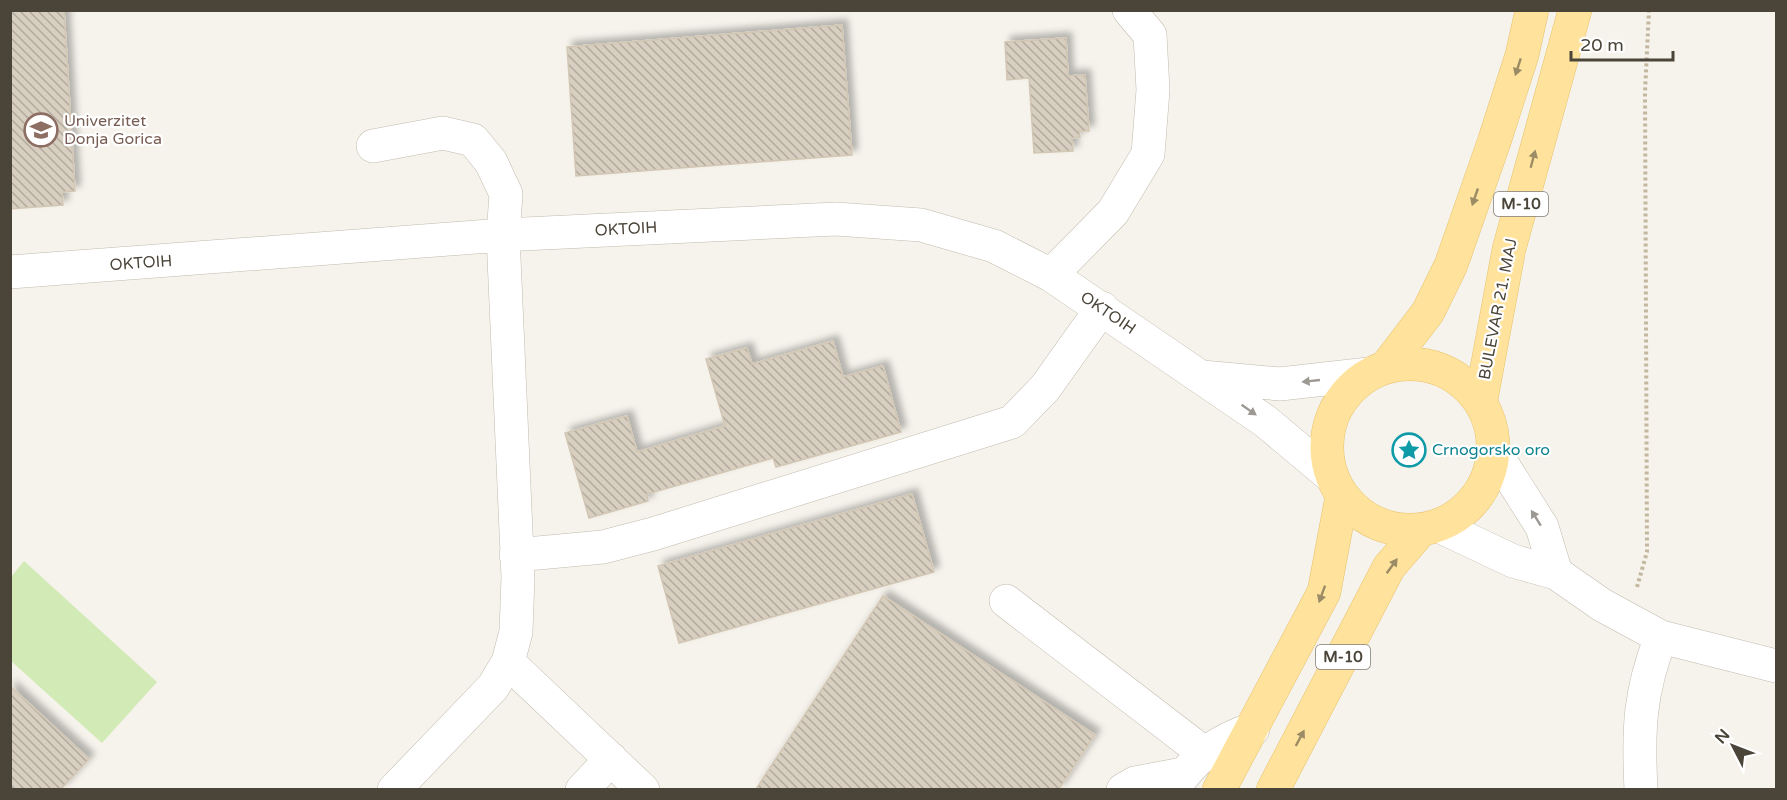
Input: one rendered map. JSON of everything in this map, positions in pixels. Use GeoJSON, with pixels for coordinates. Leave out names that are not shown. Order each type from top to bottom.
{"type":"FeatureCollection","features":[{"type":"Feature","properties":{"kind":"main road","name":"M-10"},"geometry":{"type":"LineString","coordinates":[[1219,789],[1324,592],[1337,486],[1327,456],[1328,432],[1336,409],[1350,389],[1378,371],[1428,312],[1451,265],[1504,109],[1532,10]]}},
{"type":"Feature","properties":{"kind":"main road","name":"BULEVAR 21. MAJ"},"geometry":{"type":"LineString","coordinates":[[1480,400],[1509,249],[1575,10]]}},
{"type":"Feature","properties":{"kind":"main road","name":"M-10"},"geometry":{"type":"LineString","coordinates":[[1273,789],[1389,567],[1430,528],[1455,518],[1475,500],[1489,477],[1494,451],[1491,424],[1480,400],[1462,381],[1438,368],[1413,363],[1378,371]]}},
{"type":"Feature","properties":{"kind":"main road"},"geometry":{"type":"LineString","coordinates":[[1337,486],[1358,512],[1377,524],[1399,530],[1430,528]]}},
{"type":"Feature","properties":{"kind":"street"},"geometry":{"type":"LineString","coordinates":[[1051,275],[1113,212],[1148,154],[1154,90],[1150,35],[1129,10]]}},
{"type":"Feature","properties":{"kind":"street"},"geometry":{"type":"LineString","coordinates":[[373,146],[443,133],[473,140],[491,162],[506,194],[503,235],[516,555],[516,632],[508,662],[493,687],[394,789]]}},
{"type":"Feature","properties":{"kind":"street","name":"OKTOIH"},"geometry":{"type":"LineString","coordinates":[[10,272],[503,235],[836,219],[883,220],[921,225],[994,246],[1051,275],[1265,421],[1337,486]]}},
{"type":"Feature","properties":{"kind":"street"},"geometry":{"type":"LineString","coordinates":[[516,555],[603,547],[653,534],[1012,422],[1045,388],[1102,308]]}},
{"type":"Feature","properties":{"kind":"street"},"geometry":{"type":"LineString","coordinates":[[1200,377],[1280,384],[1378,371]]}},
{"type":"Feature","properties":{"kind":"street"},"geometry":{"type":"LineString","coordinates":[[1494,451],[1542,527],[1556,573]]}},
{"type":"Feature","properties":{"kind":"street"},"geometry":{"type":"LineString","coordinates":[[1430,528],[1513,561],[1556,573],[1602,605],[1661,637],[1776,666]]}},
{"type":"Feature","properties":{"kind":"street"},"geometry":{"type":"LineString","coordinates":[[1006,601],[1187,772]]}},
{"type":"Feature","properties":{"kind":"street"},"geometry":{"type":"LineString","coordinates":[[1641,789],[1642,703],[1650,666],[1661,637]]}},
{"type":"Feature","properties":{"kind":"street"},"geometry":{"type":"LineString","coordinates":[[508,662],[643,789]]}},
{"type":"Feature","properties":{"kind":"street"},"geometry":{"type":"LineString","coordinates":[[1123,789],[1135,783],[1187,772],[1229,737],[1253,729]]}},
{"type":"Feature","properties":{"kind":"street"},"geometry":{"type":"LineString","coordinates":[[582,789],[611,759]]}},
{"type":"Feature","properties":{"kind":"path"},"geometry":{"type":"LineString","coordinates":[[1628,619],[1647,552],[1645,92],[1649,10]]}},
{"type":"Feature","properties":{"kind":"green space"},"geometry":{"type":"Polygon","coordinates":[[[24,561],[157,682],[102,743],[11,661],[11,577],[24,561]]]}},
{"type":"Feature","properties":{"kind":"building","name":"Univerzitet Donja Gorica"},"geometry":{"type":"Polygon","coordinates":[[[10,10],[64,10],[75,191],[62,192],[63,205],[10,209],[10,10]]]}},
{"type":"Feature","properties":{"kind":"building"},"geometry":{"type":"Polygon","coordinates":[[[842,25],[852,155],[576,176],[567,47],[842,25]]]}},
{"type":"Feature","properties":{"kind":"building"},"geometry":{"type":"Polygon","coordinates":[[[1066,38],[1068,76],[1085,75],[1089,131],[1079,131],[1080,137],[1072,138],[1073,151],[1034,153],[1029,78],[1007,80],[1005,42],[1066,38]]]}},
{"type":"Feature","properties":{"kind":"building"},"geometry":{"type":"Polygon","coordinates":[[[833,341],[843,377],[883,366],[901,432],[776,467],[773,458],[647,494],[648,501],[589,518],[565,433],[627,416],[637,452],[725,426],[706,359],[747,348],[752,364],[833,341]]]}},
{"type":"Feature","properties":{"kind":"building"},"geometry":{"type":"Polygon","coordinates":[[[912,494],[934,572],[679,643],[658,566],[912,494]]]}},
{"type":"Feature","properties":{"kind":"building"},"geometry":{"type":"Polygon","coordinates":[[[883,596],[1095,735],[1059,789],[756,789],[883,596]]]}},
{"type":"Feature","properties":{"kind":"building"},"geometry":{"type":"Polygon","coordinates":[[[10,686],[89,759],[61,789],[10,789],[10,686]]]}},
{"type":"Feature","properties":{"kind":"place","name":"Univerzitet Donja Gorica"},"geometry":{"type":"Point","coordinates":[41,130]}},
{"type":"Feature","properties":{"kind":"place","name":"Crnogorsko oro"},"geometry":{"type":"Point","coordinates":[1409,450]}}]}
